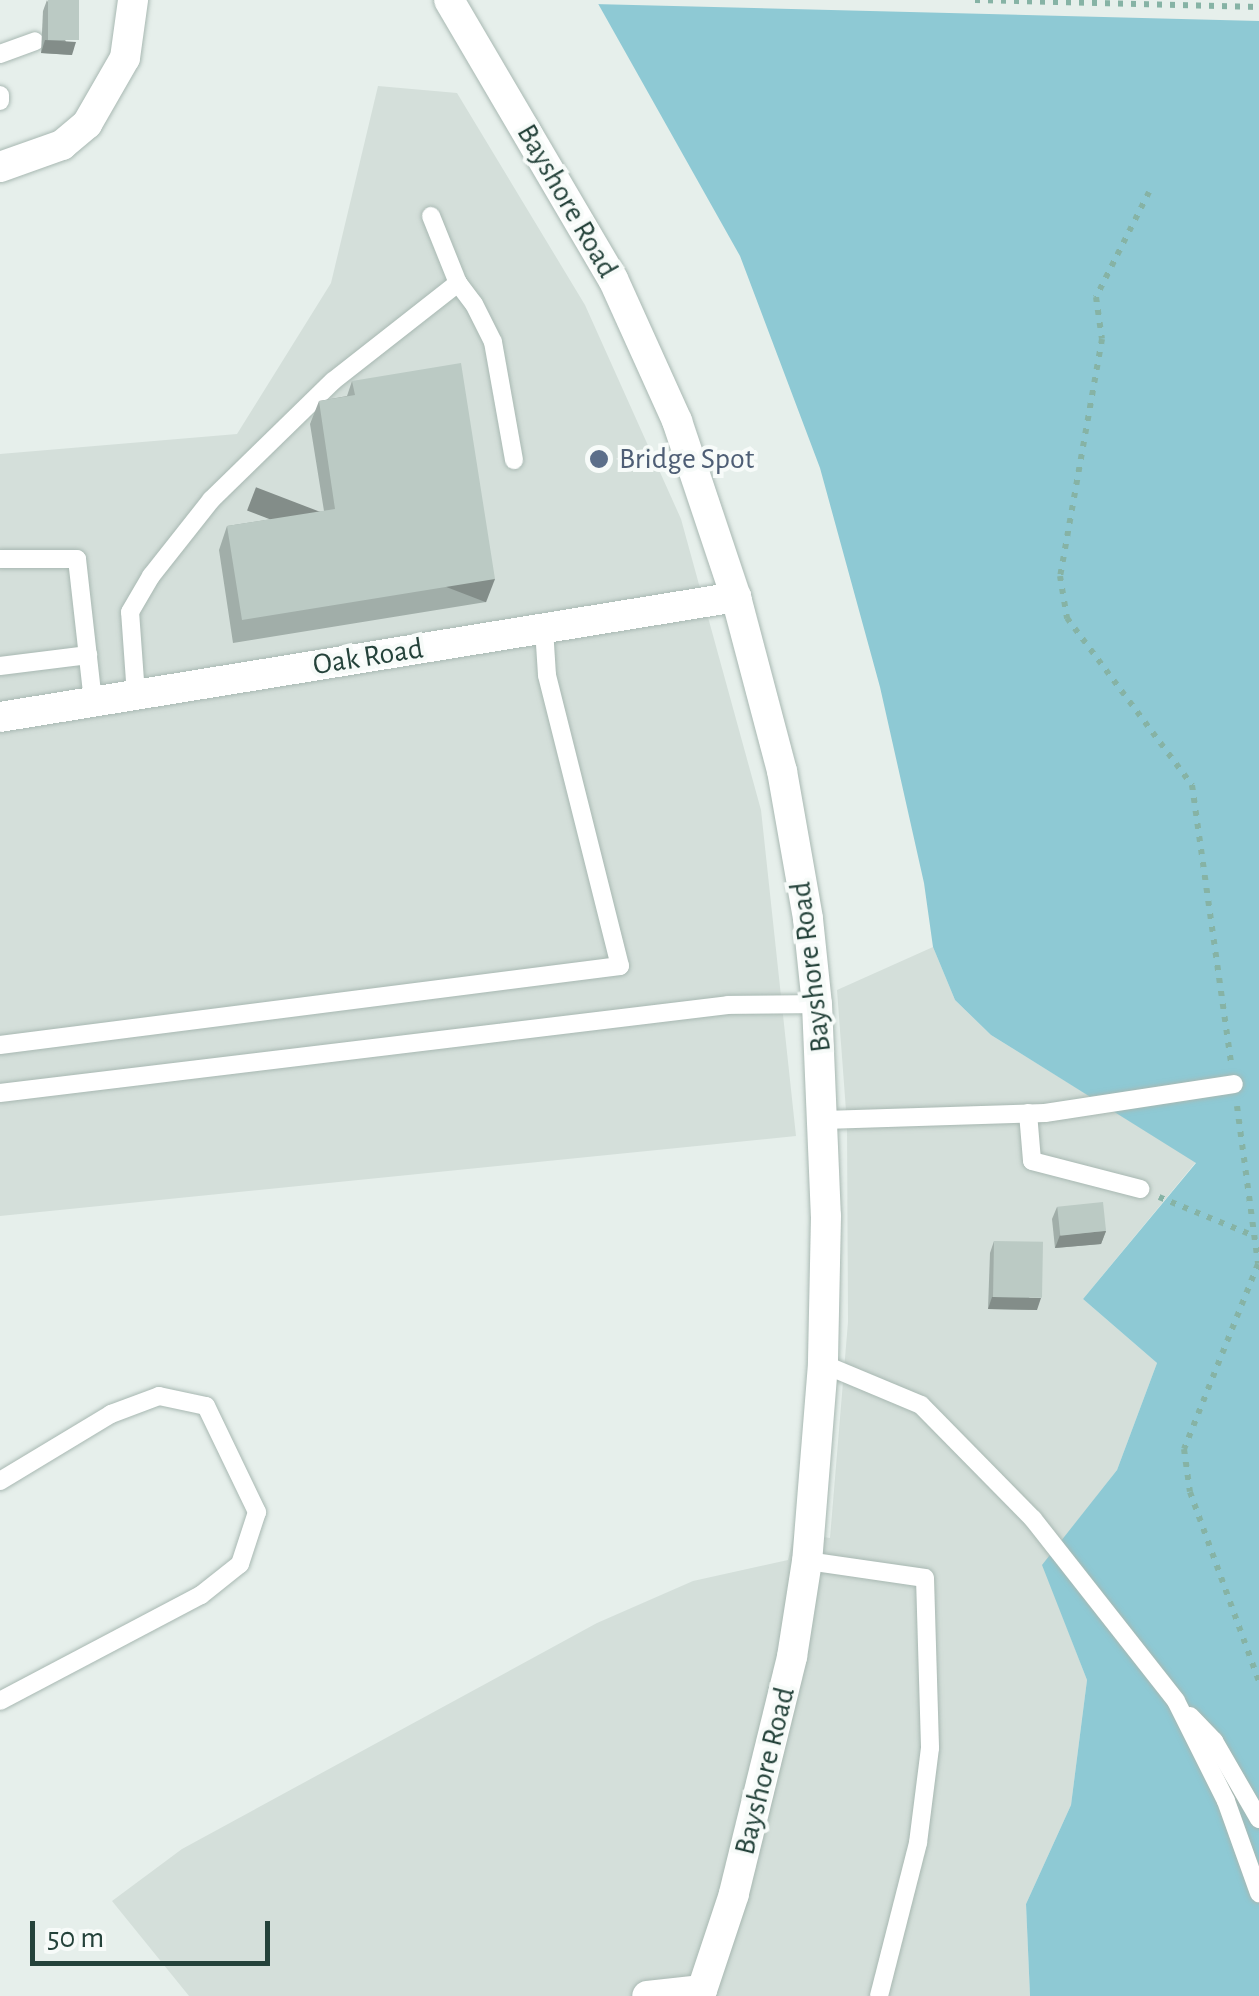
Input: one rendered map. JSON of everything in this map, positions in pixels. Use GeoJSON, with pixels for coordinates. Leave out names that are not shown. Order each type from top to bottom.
{"type":"FeatureCollection","features":[{"type":"Feature","properties":{"kind":"street"},"geometry":{"type":"LineString","coordinates":[[0,166],[62,145],[87,124],[125,58],[133,0]]}},
{"type":"Feature","properties":{"kind":"street","name":"Bayshore Road"},"geometry":{"type":"LineString","coordinates":[[449,0],[613,279],[677,421],[736,598],[782,771],[808,919],[824,1120],[823,1364],[807,1562],[774,1744],[734,1894],[701,1993]]}},
{"type":"Feature","properties":{"kind":"street","name":"Oak Road"},"geometry":{"type":"LineString","coordinates":[[0,717],[736,598]]}},
{"type":"Feature","properties":{"kind":"street"},"geometry":{"type":"LineString","coordinates":[[647,1996],[701,1993]]}},
{"type":"Feature","properties":{"kind":"lane"},"geometry":{"type":"LineString","coordinates":[[0,54],[36,42]]}},
{"type":"Feature","properties":{"kind":"lane"},"geometry":{"type":"LineString","coordinates":[[430,216],[458,284],[474,304],[494,342],[514,460]]}},
{"type":"Feature","properties":{"kind":"lane"},"geometry":{"type":"LineString","coordinates":[[136,695],[130,612],[151,576],[211,500],[334,380],[458,284]]}},
{"type":"Feature","properties":{"kind":"lane"},"geometry":{"type":"LineString","coordinates":[[0,560],[76,559],[94,702]]}},
{"type":"Feature","properties":{"kind":"lane"},"geometry":{"type":"LineString","coordinates":[[0,1045],[620,966],[547,675],[544,628]]}},
{"type":"Feature","properties":{"kind":"lane"},"geometry":{"type":"LineString","coordinates":[[0,666],[88,655]]}},
{"type":"Feature","properties":{"kind":"lane"},"geometry":{"type":"LineString","coordinates":[[0,1093],[728,1005],[816,1004]]}},
{"type":"Feature","properties":{"kind":"lane"},"geometry":{"type":"LineString","coordinates":[[824,1120],[1028,1113],[1234,1084]]}},
{"type":"Feature","properties":{"kind":"lane"},"geometry":{"type":"LineString","coordinates":[[1028,1113],[1032,1161],[1140,1189]]}},
{"type":"Feature","properties":{"kind":"lane"},"geometry":{"type":"LineString","coordinates":[[823,1364],[886,1386],[922,1406],[1033,1520],[1176,1701],[1214,1741],[1259,1819]]}},
{"type":"Feature","properties":{"kind":"lane"},"geometry":{"type":"LineString","coordinates":[[0,1481],[110,1414],[160,1396],[206,1406],[256,1512],[240,1564],[201,1596],[0,1701]]}},
{"type":"Feature","properties":{"kind":"lane"},"geometry":{"type":"LineString","coordinates":[[807,1562],[924,1578],[930,1748],[918,1843],[879,1996]]}},
{"type":"Feature","properties":{"kind":"lane"},"geometry":{"type":"LineString","coordinates":[[1176,1701],[1226,1801],[1259,1893]]}},
{"type":"Feature","properties":{"kind":"path"},"geometry":{"type":"LineString","coordinates":[[976,0],[1259,7]]}},
{"type":"Feature","properties":{"kind":"path"},"geometry":{"type":"LineString","coordinates":[[1149,192],[1096,297],[1102,339],[1060,576],[1067,618],[1192,785],[1258,1264],[1184,1449],[1190,1492],[1259,1682]]}},
{"type":"Feature","properties":{"kind":"path"},"geometry":{"type":"LineString","coordinates":[[1140,1189],[1255,1236]]}},
{"type":"Feature","properties":{"kind":"shaded area"},"geometry":{"type":"Polygon","coordinates":[[[378,86],[457,93],[585,305],[681,519],[761,810],[796,1136],[0,1216],[0,454],[237,434],[331,283],[378,86]]]}},
{"type":"Feature","properties":{"kind":"shaded area"},"geometry":{"type":"Polygon","coordinates":[[[933,947],[955,1000],[991,1035],[1196,1162],[1083,1299],[1157,1363],[1117,1470],[1043,1565],[1087,1680],[1071,1805],[1026,1904],[1030,1996],[189,1996],[112,1901],[182,1849],[597,1623],[693,1581],[788,1560],[794,1533],[830,1538],[848,1322],[847,1124],[837,990],[933,947]]]}},
{"type":"Feature","properties":{"kind":"water"},"geometry":{"type":"Polygon","coordinates":[[[596,0],[1259,0],[1259,1996],[1030,1996],[1026,1904],[1071,1805],[1087,1680],[1042,1565],[1117,1470],[1157,1363],[1083,1299],[1196,1163],[991,1035],[955,1000],[933,947],[924,883],[880,687],[820,468],[740,256],[596,0]]]}},
{"type":"Feature","properties":{"kind":"pier"},"geometry":{"type":"Polygon","coordinates":[[[591,0],[1259,0],[1259,21],[593,4],[591,0]]]}},
{"type":"Feature","properties":{"kind":"building"},"geometry":{"type":"Polygon","coordinates":[[[48,0],[79,0],[79,40],[48,40],[48,0]]]}},
{"type":"Feature","properties":{"kind":"building"},"geometry":{"type":"Polygon","coordinates":[[[461,363],[495,579],[242,620],[227,526],[335,509],[319,401],[355,395],[352,381],[461,363]]]}},
{"type":"Feature","properties":{"kind":"building"},"geometry":{"type":"Polygon","coordinates":[[[1103,1202],[1106,1231],[1060,1236],[1057,1207],[1103,1202]]]}},
{"type":"Feature","properties":{"kind":"building"},"geometry":{"type":"Polygon","coordinates":[[[994,1241],[1043,1242],[1042,1298],[993,1297],[994,1241]]]}},
{"type":"Feature","properties":{"kind":"place","name":"Bridge Spot"},"geometry":{"type":"Point","coordinates":[599,459]}}]}
